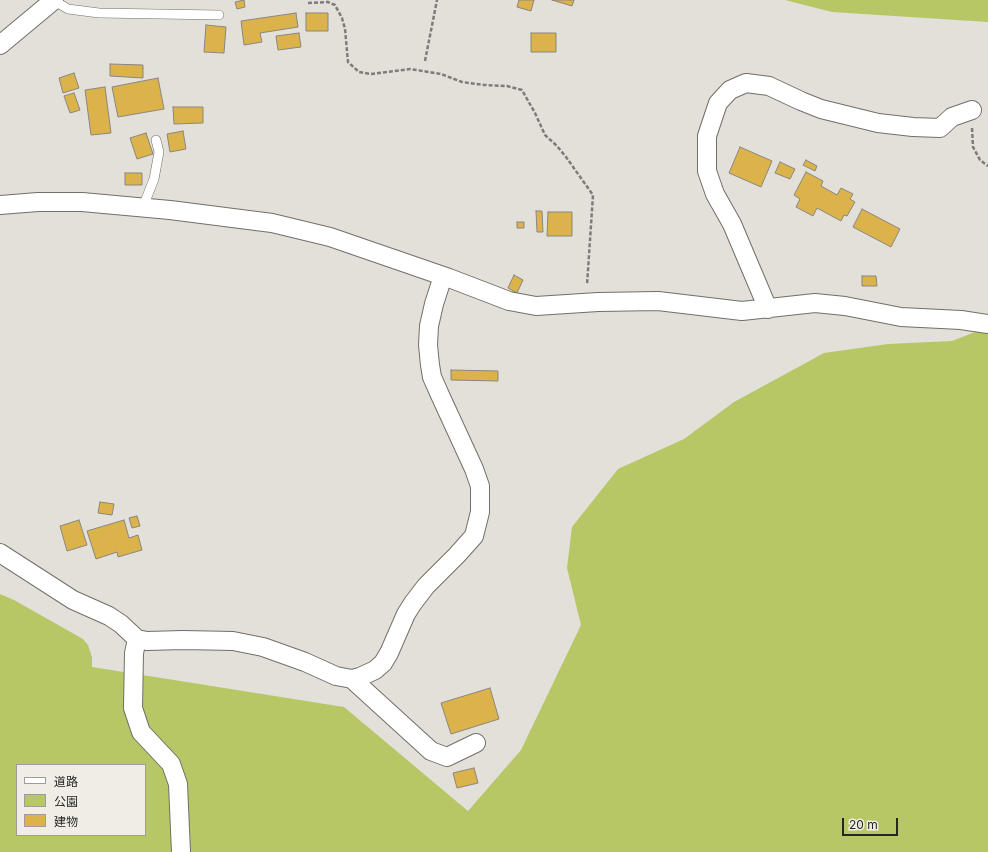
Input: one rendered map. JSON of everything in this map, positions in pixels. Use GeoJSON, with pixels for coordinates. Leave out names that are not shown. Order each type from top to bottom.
{"type":"FeatureCollection","features":[{"type":"Feature","properties":{"kind":"street"},"geometry":{"type":"LineString","coordinates":[[0,45],[53,0]]}},
{"type":"Feature","properties":{"kind":"street"},"geometry":{"type":"LineString","coordinates":[[768,309],[732,224],[715,194],[708,171],[708,136],[718,103],[730,90],[746,83],[769,86],[822,109],[878,123],[913,127],[940,128],[952,117],[972,110]]}},
{"type":"Feature","properties":{"kind":"street"},"geometry":{"type":"LineString","coordinates":[[0,205],[38,202],[82,202],[143,207],[272,223],[330,237],[443,276],[509,301],[536,306],[658,301],[742,311],[815,303],[845,306],[901,316],[961,320],[988,324]]}},
{"type":"Feature","properties":{"kind":"street"},"geometry":{"type":"LineString","coordinates":[[0,553],[73,600],[109,616],[121,624],[137,639],[147,642],[233,640],[263,647],[305,662],[336,676],[352,679],[368,674],[383,663],[406,614],[413,603],[426,586],[468,544],[474,536],[478,522],[480,486],[474,469],[432,377],[430,365],[428,345],[429,326],[443,276]]}},
{"type":"Feature","properties":{"kind":"street"},"geometry":{"type":"LineString","coordinates":[[137,639],[134,653],[133,708],[141,732],[171,764],[178,784],[181,852]]}},
{"type":"Feature","properties":{"kind":"street"},"geometry":{"type":"LineString","coordinates":[[352,679],[431,751],[447,757],[476,743]]}},
{"type":"Feature","properties":{"kind":"lane"},"geometry":{"type":"LineString","coordinates":[[53,0],[68,9],[99,13],[220,15]]}},
{"type":"Feature","properties":{"kind":"lane"},"geometry":{"type":"LineString","coordinates":[[143,207],[154,179],[159,152],[156,140]]}},
{"type":"Feature","properties":{"kind":"path"},"geometry":{"type":"LineString","coordinates":[[425,61],[437,0]]}},
{"type":"Feature","properties":{"kind":"path"},"geometry":{"type":"LineString","coordinates":[[308,4],[328,2],[335,5],[342,18],[345,29],[348,62],[359,72],[371,74],[416,70],[441,74],[462,82],[507,86],[522,90],[545,135],[566,157],[593,195],[585,303]]}},
{"type":"Feature","properties":{"kind":"path"},"geometry":{"type":"LineString","coordinates":[[972,110],[973,147],[980,160],[988,166]]}},
{"type":"Feature","properties":{"kind":"green space"},"geometry":{"type":"Polygon","coordinates":[[[785,0],[988,0],[988,22],[832,12],[785,0]]]}},
{"type":"Feature","properties":{"kind":"green space"},"geometry":{"type":"Polygon","coordinates":[[[988,327],[988,852],[0,852],[0,594],[14,600],[83,639],[88,645],[92,657],[92,667],[344,707],[468,811],[521,750],[581,625],[567,568],[572,527],[618,469],[684,439],[734,402],[824,353],[888,344],[952,341],[988,327]]]}},
{"type":"Feature","properties":{"kind":"building"},"geometry":{"type":"Polygon","coordinates":[[[244,0],[245,7],[237,9],[235,2],[244,0]]]}},
{"type":"Feature","properties":{"kind":"building"},"geometry":{"type":"Polygon","coordinates":[[[519,0],[534,0],[531,11],[517,7],[519,0]]]}},
{"type":"Feature","properties":{"kind":"building"},"geometry":{"type":"Polygon","coordinates":[[[552,0],[574,0],[572,6],[552,0]]]}},
{"type":"Feature","properties":{"kind":"building"},"geometry":{"type":"Polygon","coordinates":[[[296,13],[298,27],[260,33],[262,42],[244,45],[241,21],[296,13]]]}},
{"type":"Feature","properties":{"kind":"building"},"geometry":{"type":"Polygon","coordinates":[[[306,13],[328,13],[328,31],[306,31],[306,13]]]}},
{"type":"Feature","properties":{"kind":"building"},"geometry":{"type":"Polygon","coordinates":[[[206,25],[226,27],[224,53],[204,52],[206,25]]]}},
{"type":"Feature","properties":{"kind":"building"},"geometry":{"type":"Polygon","coordinates":[[[299,33],[301,47],[278,50],[276,36],[299,33]]]}},
{"type":"Feature","properties":{"kind":"building"},"geometry":{"type":"Polygon","coordinates":[[[531,33],[556,33],[556,52],[531,52],[531,33]]]}},
{"type":"Feature","properties":{"kind":"building"},"geometry":{"type":"Polygon","coordinates":[[[110,64],[143,65],[143,78],[110,76],[110,64]]]}},
{"type":"Feature","properties":{"kind":"building"},"geometry":{"type":"Polygon","coordinates":[[[74,73],[79,88],[63,93],[59,78],[74,73]]]}},
{"type":"Feature","properties":{"kind":"building"},"geometry":{"type":"Polygon","coordinates":[[[158,78],[164,109],[118,117],[112,87],[158,78]]]}},
{"type":"Feature","properties":{"kind":"building"},"geometry":{"type":"Polygon","coordinates":[[[105,87],[111,133],[91,135],[85,90],[105,87]]]}},
{"type":"Feature","properties":{"kind":"building"},"geometry":{"type":"Polygon","coordinates":[[[74,93],[80,110],[70,113],[64,96],[74,93]]]}},
{"type":"Feature","properties":{"kind":"building"},"geometry":{"type":"Polygon","coordinates":[[[173,107],[203,107],[203,123],[174,124],[173,107]]]}},
{"type":"Feature","properties":{"kind":"building"},"geometry":{"type":"Polygon","coordinates":[[[183,131],[186,149],[170,152],[167,134],[183,131]]]}},
{"type":"Feature","properties":{"kind":"building"},"geometry":{"type":"Polygon","coordinates":[[[146,133],[153,154],[137,159],[130,138],[146,133]]]}},
{"type":"Feature","properties":{"kind":"building"},"geometry":{"type":"Polygon","coordinates":[[[740,147],[772,161],[761,187],[729,173],[740,147]]]}},
{"type":"Feature","properties":{"kind":"building"},"geometry":{"type":"Polygon","coordinates":[[[806,160],[817,166],[815,171],[803,165],[806,160]]]}},
{"type":"Feature","properties":{"kind":"building"},"geometry":{"type":"Polygon","coordinates":[[[780,162],[795,169],[790,179],[775,173],[780,162]]]}},
{"type":"Feature","properties":{"kind":"building"},"geometry":{"type":"Polygon","coordinates":[[[806,172],[823,181],[821,186],[837,195],[841,188],[853,194],[850,199],[855,202],[847,216],[844,215],[841,221],[817,208],[813,216],[796,207],[800,199],[794,195],[806,172]]]}},
{"type":"Feature","properties":{"kind":"building"},"geometry":{"type":"Polygon","coordinates":[[[125,173],[142,173],[142,185],[125,185],[125,173]]]}},
{"type":"Feature","properties":{"kind":"building"},"geometry":{"type":"Polygon","coordinates":[[[862,209],[900,229],[891,247],[853,227],[862,209]]]}},
{"type":"Feature","properties":{"kind":"building"},"geometry":{"type":"Polygon","coordinates":[[[536,211],[542,211],[543,232],[537,232],[536,211]]]}},
{"type":"Feature","properties":{"kind":"building"},"geometry":{"type":"Polygon","coordinates":[[[548,212],[572,212],[572,236],[547,236],[548,212]]]}},
{"type":"Feature","properties":{"kind":"building"},"geometry":{"type":"Polygon","coordinates":[[[517,222],[524,222],[524,228],[517,228],[517,222]]]}},
{"type":"Feature","properties":{"kind":"building"},"geometry":{"type":"Polygon","coordinates":[[[514,275],[523,280],[517,293],[508,288],[514,275]]]}},
{"type":"Feature","properties":{"kind":"building"},"geometry":{"type":"Polygon","coordinates":[[[862,276],[876,276],[877,286],[862,286],[862,276]]]}},
{"type":"Feature","properties":{"kind":"building"},"geometry":{"type":"Polygon","coordinates":[[[451,370],[498,371],[498,381],[451,380],[451,370]]]}},
{"type":"Feature","properties":{"kind":"building"},"geometry":{"type":"Polygon","coordinates":[[[100,502],[114,504],[112,515],[98,513],[100,502]]]}},
{"type":"Feature","properties":{"kind":"building"},"geometry":{"type":"Polygon","coordinates":[[[137,516],[140,526],[132,528],[129,518],[137,516]]]}},
{"type":"Feature","properties":{"kind":"building"},"geometry":{"type":"Polygon","coordinates":[[[79,520],[87,545],[67,551],[60,526],[79,520]]]}},
{"type":"Feature","properties":{"kind":"building"},"geometry":{"type":"Polygon","coordinates":[[[124,520],[129,538],[138,535],[142,550],[118,557],[117,552],[96,559],[87,531],[124,520]]]}},
{"type":"Feature","properties":{"kind":"building"},"geometry":{"type":"Polygon","coordinates":[[[490,688],[499,719],[451,734],[441,703],[490,688]]]}},
{"type":"Feature","properties":{"kind":"building"},"geometry":{"type":"Polygon","coordinates":[[[474,768],[478,783],[457,788],[453,773],[474,768]]]}}]}
